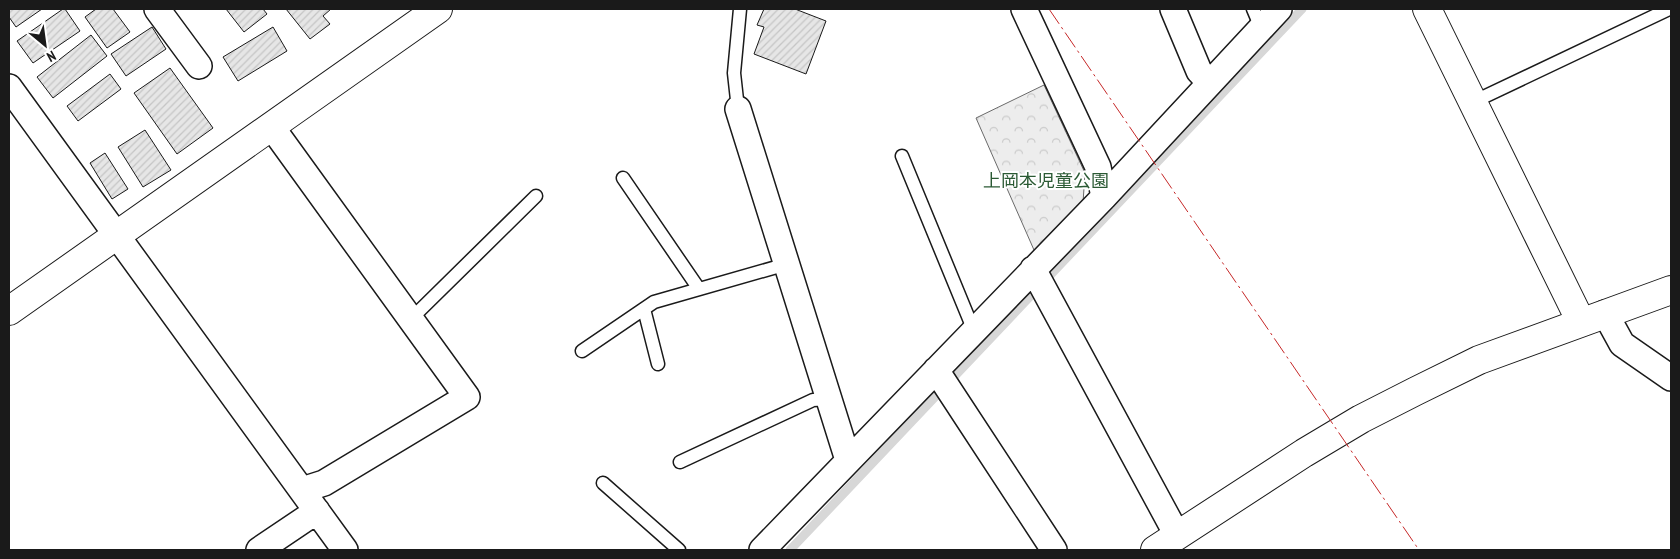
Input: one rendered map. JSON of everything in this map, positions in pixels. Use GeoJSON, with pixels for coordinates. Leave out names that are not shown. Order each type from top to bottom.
{"type":"FeatureCollection","features":[{"type":"Feature","properties":{"kind":"street"},"geometry":{"type":"LineString","coordinates":[[156,9],[199,66]]}},
{"type":"Feature","properties":{"kind":"street"},"geometry":{"type":"LineString","coordinates":[[9,311],[438,9]]}},
{"type":"Feature","properties":{"kind":"street"},"geometry":{"type":"LineString","coordinates":[[1024,9],[1098,167],[1104,197]]}},
{"type":"Feature","properties":{"kind":"street"},"geometry":{"type":"LineString","coordinates":[[1173,9],[1199,71],[1210,83]]}},
{"type":"Feature","properties":{"kind":"street"},"geometry":{"type":"LineString","coordinates":[[762,550],[848,460],[942,379],[974,330],[1039,279],[1104,197],[1210,83],[1257,18],[1279,9]]}},
{"type":"Feature","properties":{"kind":"street"},"geometry":{"type":"LineString","coordinates":[[1427,9],[1473,102],[1593,318],[1622,344],[1671,378]]}},
{"type":"Feature","properties":{"kind":"street"},"geometry":{"type":"LineString","coordinates":[[9,87],[345,550]]}},
{"type":"Feature","properties":{"kind":"street"},"geometry":{"type":"LineString","coordinates":[[738,109],[848,460]]}},
{"type":"Feature","properties":{"kind":"street"},"geometry":{"type":"LineString","coordinates":[[272,126],[467,397],[324,483],[302,490]]}},
{"type":"Feature","properties":{"kind":"street"},"geometry":{"type":"LineString","coordinates":[[1039,279],[1166,543],[1296,458],[1377,411],[1480,360],[1671,290]]}},
{"type":"Feature","properties":{"kind":"street"},"geometry":{"type":"LineString","coordinates":[[942,379],[1054,550]]}},
{"type":"Feature","properties":{"kind":"street"},"geometry":{"type":"LineString","coordinates":[[259,550],[317,512]]}},
{"type":"Feature","properties":{"kind":"lane"},"geometry":{"type":"LineString","coordinates":[[738,109],[734,73],[740,9]]}},
{"type":"Feature","properties":{"kind":"lane"},"geometry":{"type":"LineString","coordinates":[[1473,102],[1669,9]]}},
{"type":"Feature","properties":{"kind":"lane"},"geometry":{"type":"LineString","coordinates":[[902,156],[974,330]]}},
{"type":"Feature","properties":{"kind":"lane"},"geometry":{"type":"LineString","coordinates":[[623,178],[699,289]]}},
{"type":"Feature","properties":{"kind":"lane"},"geometry":{"type":"LineString","coordinates":[[411,319],[536,196]]}},
{"type":"Feature","properties":{"kind":"lane"},"geometry":{"type":"LineString","coordinates":[[582,351],[654,302],[787,264]]}},
{"type":"Feature","properties":{"kind":"lane"},"geometry":{"type":"LineString","coordinates":[[644,309],[658,364]]}},
{"type":"Feature","properties":{"kind":"lane"},"geometry":{"type":"LineString","coordinates":[[680,462],[813,400],[829,399]]}},
{"type":"Feature","properties":{"kind":"lane"},"geometry":{"type":"LineString","coordinates":[[603,483],[679,550]]}},
{"type":"Feature","properties":{"kind":"green space","name":"上岡本児童公園"},"geometry":{"type":"Polygon","coordinates":[[[1044,85],[1085,173],[1083,203],[1034,250],[976,118],[1044,85]]]}},
{"type":"Feature","properties":{"kind":"building"},"geometry":{"type":"Polygon","coordinates":[[[9,9],[42,9],[16,27],[9,17],[9,9]]]}},
{"type":"Feature","properties":{"kind":"building"},"geometry":{"type":"Polygon","coordinates":[[[65,9],[80,31],[33,63],[17,41],[65,9]]]}},
{"type":"Feature","properties":{"kind":"building"},"geometry":{"type":"Polygon","coordinates":[[[96,9],[113,9],[130,32],[107,48],[85,17],[96,9]]]}},
{"type":"Feature","properties":{"kind":"building"},"geometry":{"type":"Polygon","coordinates":[[[226,9],[263,9],[267,14],[244,32],[226,9]]]}},
{"type":"Feature","properties":{"kind":"building"},"geometry":{"type":"Polygon","coordinates":[[[286,9],[331,9],[323,16],[330,24],[310,39],[286,9]]]}},
{"type":"Feature","properties":{"kind":"building"},"geometry":{"type":"Polygon","coordinates":[[[764,9],[795,9],[826,21],[806,74],[754,54],[764,27],[757,25],[764,9]]]}},
{"type":"Feature","properties":{"kind":"building"},"geometry":{"type":"Polygon","coordinates":[[[152,27],[166,49],[126,76],[111,54],[152,27]]]}},
{"type":"Feature","properties":{"kind":"building"},"geometry":{"type":"Polygon","coordinates":[[[273,27],[287,51],[238,81],[223,57],[273,27]]]}},
{"type":"Feature","properties":{"kind":"building"},"geometry":{"type":"Polygon","coordinates":[[[91,35],[107,56],[53,98],[37,77],[91,35]]]}},
{"type":"Feature","properties":{"kind":"building"},"geometry":{"type":"Polygon","coordinates":[[[170,68],[213,128],[177,154],[134,93],[170,68]]]}},
{"type":"Feature","properties":{"kind":"building"},"geometry":{"type":"Polygon","coordinates":[[[110,74],[121,89],[78,121],[67,106],[110,74]]]}},
{"type":"Feature","properties":{"kind":"building"},"geometry":{"type":"Polygon","coordinates":[[[145,130],[171,170],[143,187],[118,147],[145,130]]]}},
{"type":"Feature","properties":{"kind":"building"},"geometry":{"type":"Polygon","coordinates":[[[105,153],[128,189],[112,199],[90,163],[105,153]]]}},
{"type":"Feature","properties":{"kind":"waterway"},"geometry":{"type":"LineString","coordinates":[[790,550],[1302,9]]}},
{"type":"Feature","properties":{"kind":"power"},"geometry":{"type":"LineString","coordinates":[[1049,9],[1419,550]]}}]}
